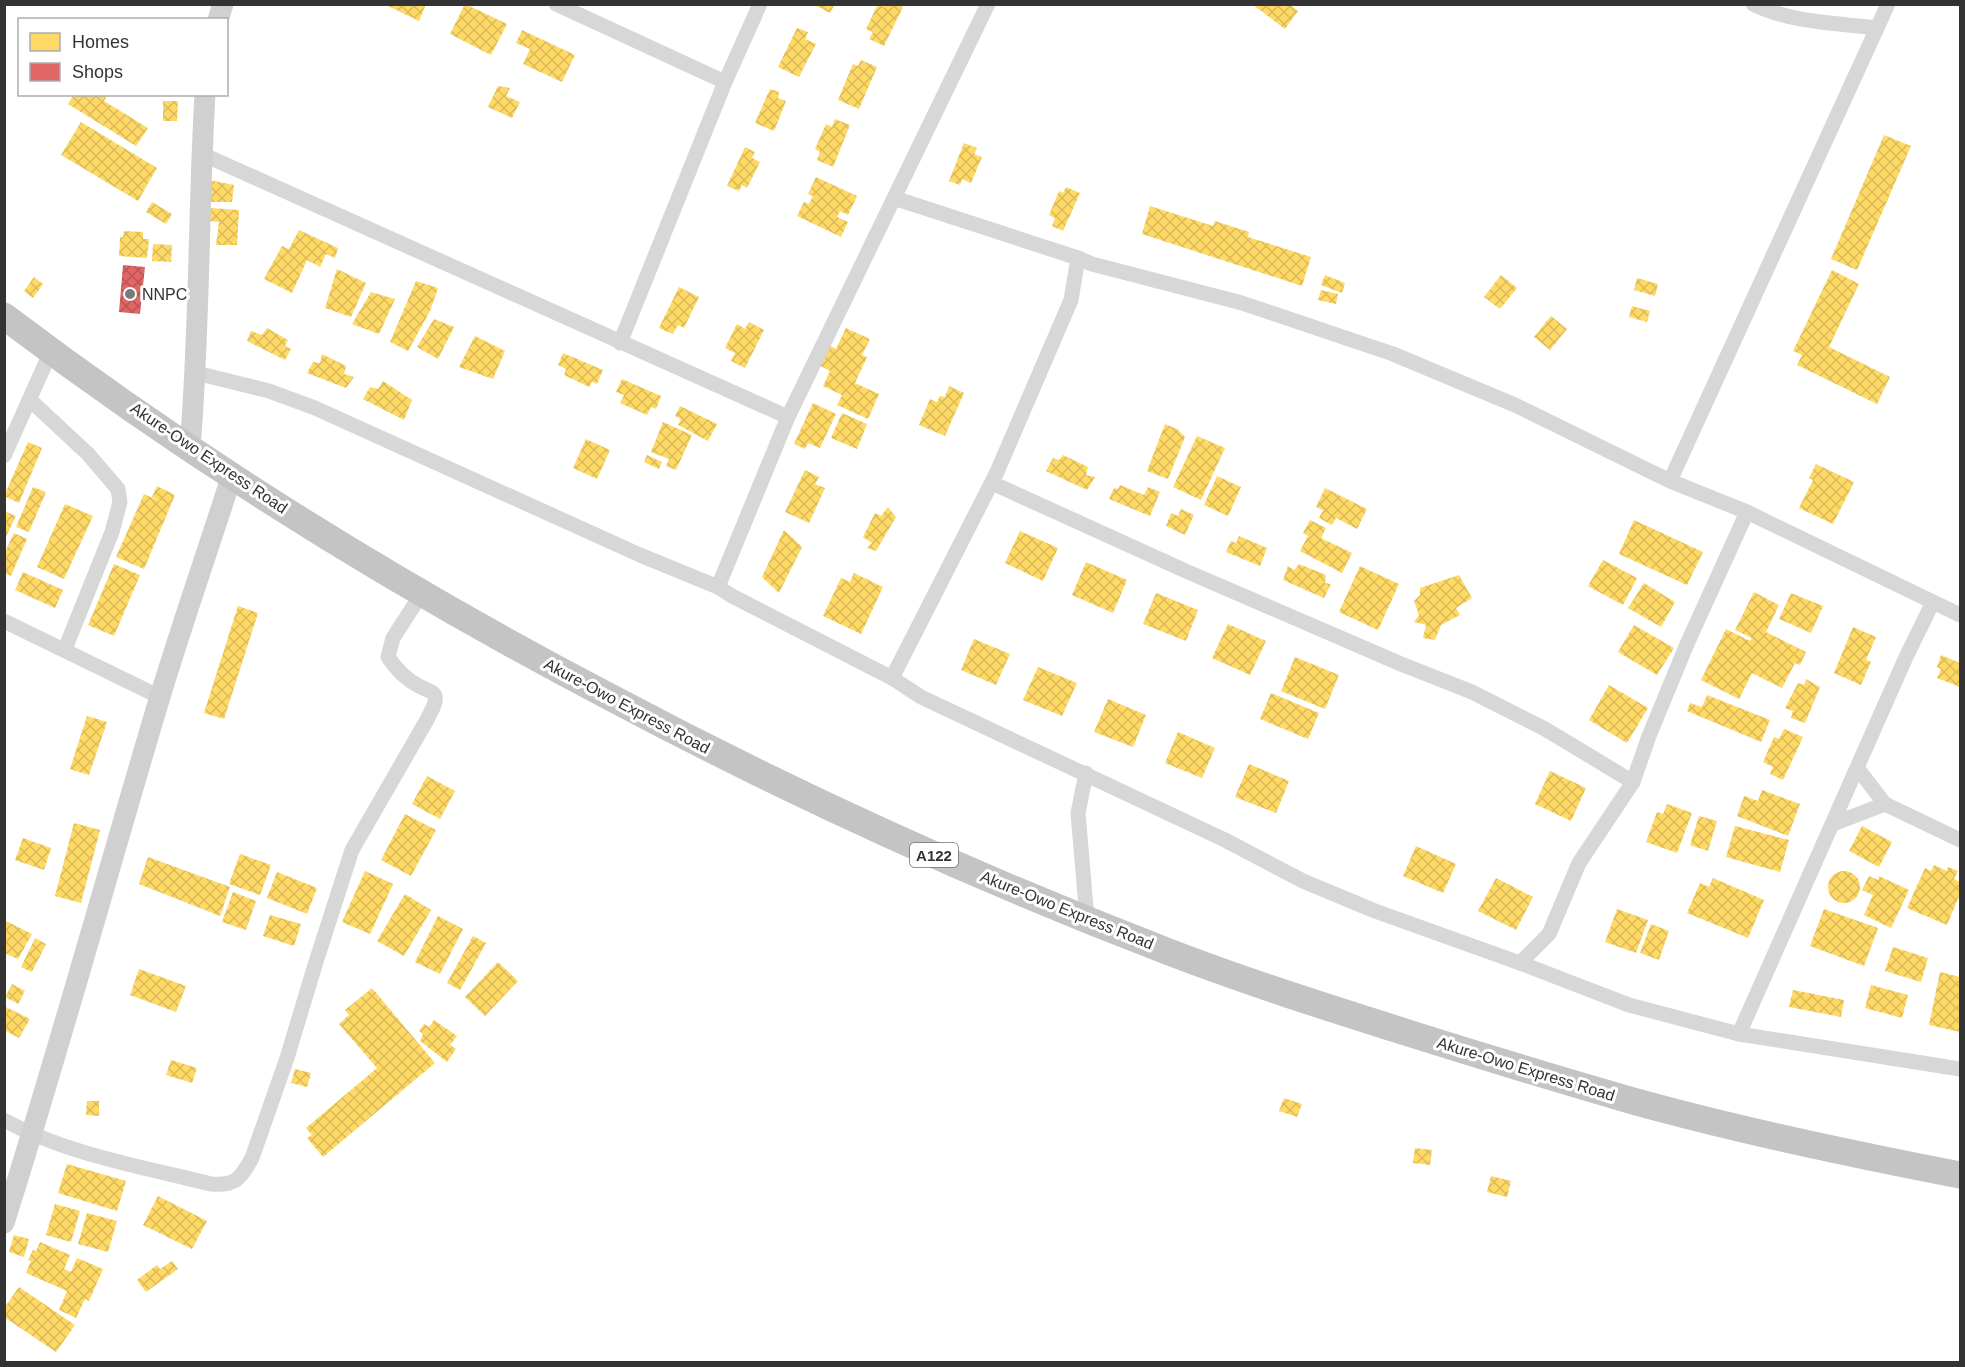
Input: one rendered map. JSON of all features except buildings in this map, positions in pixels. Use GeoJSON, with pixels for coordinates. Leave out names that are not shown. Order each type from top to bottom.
{"type":"FeatureCollection","features":[{"type":"Feature","properties":{"kind":"highway","name":"Akure-Owo Express Road"},"geometry":{"type":"LineString","coordinates":[[4,316],[51,351],[232,475],[422,594],[543,662],[715,753],[922,850],[1173,954],[1285,994],[1494,1060],[1637,1102],[1762,1133],[1960,1175]]}},
{"type":"Feature","properties":{"kind":"main road"},"geometry":{"type":"LineString","coordinates":[[190,447],[196,373],[205,96]]}},
{"type":"Feature","properties":{"kind":"main road"},"geometry":{"type":"LineString","coordinates":[[4,1223],[32,1135],[160,697],[232,475]]}},
{"type":"Feature","properties":{"kind":"street"},"geometry":{"type":"LineString","coordinates":[[556,4],[725,82]]}},
{"type":"Feature","properties":{"kind":"street"},"geometry":{"type":"LineString","coordinates":[[620,343],[725,82],[760,4]]}},
{"type":"Feature","properties":{"kind":"street"},"geometry":{"type":"LineString","coordinates":[[718,587],[788,417],[988,4]]}},
{"type":"Feature","properties":{"kind":"street"},"geometry":{"type":"LineString","coordinates":[[1753,4],[1794,18],[1877,28]]}},
{"type":"Feature","properties":{"kind":"street"},"geometry":{"type":"LineString","coordinates":[[1670,481],[1888,4]]}},
{"type":"Feature","properties":{"kind":"street"},"geometry":{"type":"LineString","coordinates":[[202,154],[788,417]]}},
{"type":"Feature","properties":{"kind":"street"},"geometry":{"type":"LineString","coordinates":[[894,198],[1092,264],[1242,303],[1393,354],[1515,405],[1670,481],[1748,512],[1960,615]]}},
{"type":"Feature","properties":{"kind":"street"},"geometry":{"type":"LineString","coordinates":[[892,678],[992,483],[1071,300],[1078,258]]}},
{"type":"Feature","properties":{"kind":"street"},"geometry":{"type":"LineString","coordinates":[[4,456],[51,351]]}},
{"type":"Feature","properties":{"kind":"street"},"geometry":{"type":"LineString","coordinates":[[196,373],[269,391],[315,408],[640,555],[718,587],[892,678],[921,697],[1086,773],[1225,840],[1303,881],[1375,911],[1629,1005],[1739,1034],[1960,1070]]}},
{"type":"Feature","properties":{"kind":"street"},"geometry":{"type":"LineString","coordinates":[[30,400],[88,454],[118,489],[120,502],[112,532],[65,649]]}},
{"type":"Feature","properties":{"kind":"street"},"geometry":{"type":"LineString","coordinates":[[992,483],[1198,576],[1472,692],[1545,729],[1634,782]]}},
{"type":"Feature","properties":{"kind":"street"},"geometry":{"type":"LineString","coordinates":[[1520,963],[1549,934],[1579,863],[1634,782],[1687,644],[1748,512]]}},
{"type":"Feature","properties":{"kind":"street"},"geometry":{"type":"LineString","coordinates":[[4,1120],[32,1135],[126,1163],[211,1184],[225,1185],[236,1182],[244,1173],[252,1158],[288,1058],[352,850],[435,702],[432,693],[415,685],[395,667],[388,657],[393,638],[422,594]]}},
{"type":"Feature","properties":{"kind":"street"},"geometry":{"type":"LineString","coordinates":[[1739,1034],[1906,657],[1933,602]]}},
{"type":"Feature","properties":{"kind":"street"},"geometry":{"type":"LineString","coordinates":[[4,621],[160,697]]}},
{"type":"Feature","properties":{"kind":"street"},"geometry":{"type":"LineString","coordinates":[[1858,769],[1885,804],[1960,840]]}},
{"type":"Feature","properties":{"kind":"street"},"geometry":{"type":"LineString","coordinates":[[1086,773],[1078,813],[1087,919]]}},
{"type":"Feature","properties":{"kind":"street"},"geometry":{"type":"LineString","coordinates":[[1833,824],[1885,804]]}},
{"type":"Feature","properties":{"kind":"place","name":"NNPC"},"geometry":{"type":"Point","coordinates":[130,294]}}]}
